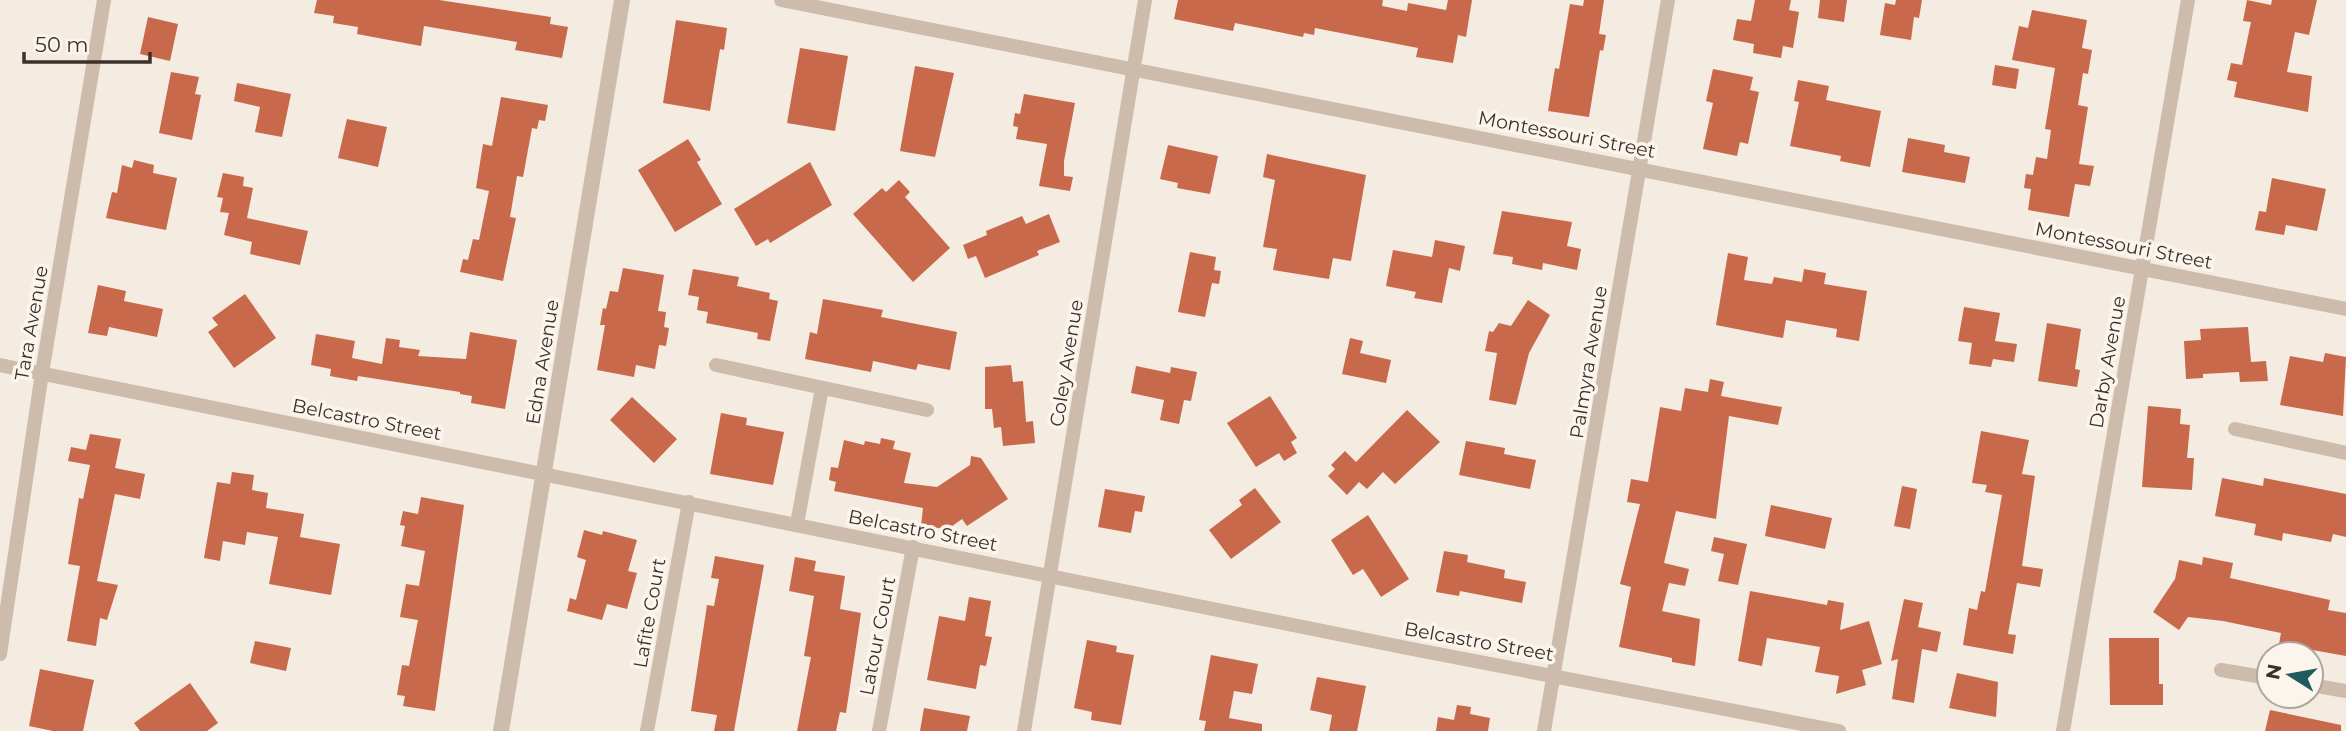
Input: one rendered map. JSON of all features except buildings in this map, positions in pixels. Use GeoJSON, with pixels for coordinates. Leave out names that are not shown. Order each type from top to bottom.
{"type":"FeatureCollection","features":[{"type":"Feature","properties":{"kind":"street","name":"Tara Avenue"},"geometry":{"type":"LineString","coordinates":[[0,654],[42,373],[104,0]]}},
{"type":"Feature","properties":{"kind":"street","name":"Edna Avenue"},"geometry":{"type":"LineString","coordinates":[[501,731],[621,0]]}},
{"type":"Feature","properties":{"kind":"street","name":"Montessouri Street"},"geometry":{"type":"LineString","coordinates":[[781,0],[1132,71],[1640,167],[2346,309]]}},
{"type":"Feature","properties":{"kind":"street","name":"Coley Avenue"},"geometry":{"type":"LineString","coordinates":[[1024,731],[1144,0]]}},
{"type":"Feature","properties":{"kind":"street","name":"Palmyra Avenue"},"geometry":{"type":"LineString","coordinates":[[1544,731],[1668,0]]}},
{"type":"Feature","properties":{"kind":"street","name":"Darby Avenue"},"geometry":{"type":"LineString","coordinates":[[2063,731],[2188,0]]}},
{"type":"Feature","properties":{"kind":"street","name":"Belcastro Street"},"geometry":{"type":"LineString","coordinates":[[0,365],[1051,574],[1412,649],[1554,674],[1805,728],[1839,731]]}},
{"type":"Feature","properties":{"kind":"street"},"geometry":{"type":"LineString","coordinates":[[716,365],[927,410]]}},
{"type":"Feature","properties":{"kind":"street"},"geometry":{"type":"LineString","coordinates":[[797,524],[822,388]]}},
{"type":"Feature","properties":{"kind":"street"},"geometry":{"type":"LineString","coordinates":[[2235,429],[2346,453]]}},
{"type":"Feature","properties":{"kind":"street","name":"Lafite Court"},"geometry":{"type":"LineString","coordinates":[[648,731],[688,502]]}},
{"type":"Feature","properties":{"kind":"street","name":"Latour Court"},"geometry":{"type":"LineString","coordinates":[[879,731],[913,547]]}},
{"type":"Feature","properties":{"kind":"street"},"geometry":{"type":"LineString","coordinates":[[2221,670],[2255,676]]}},
{"type":"Feature","properties":{"kind":"street"},"geometry":{"type":"LineString","coordinates":[[2325,687],[2346,691]]}}]}
